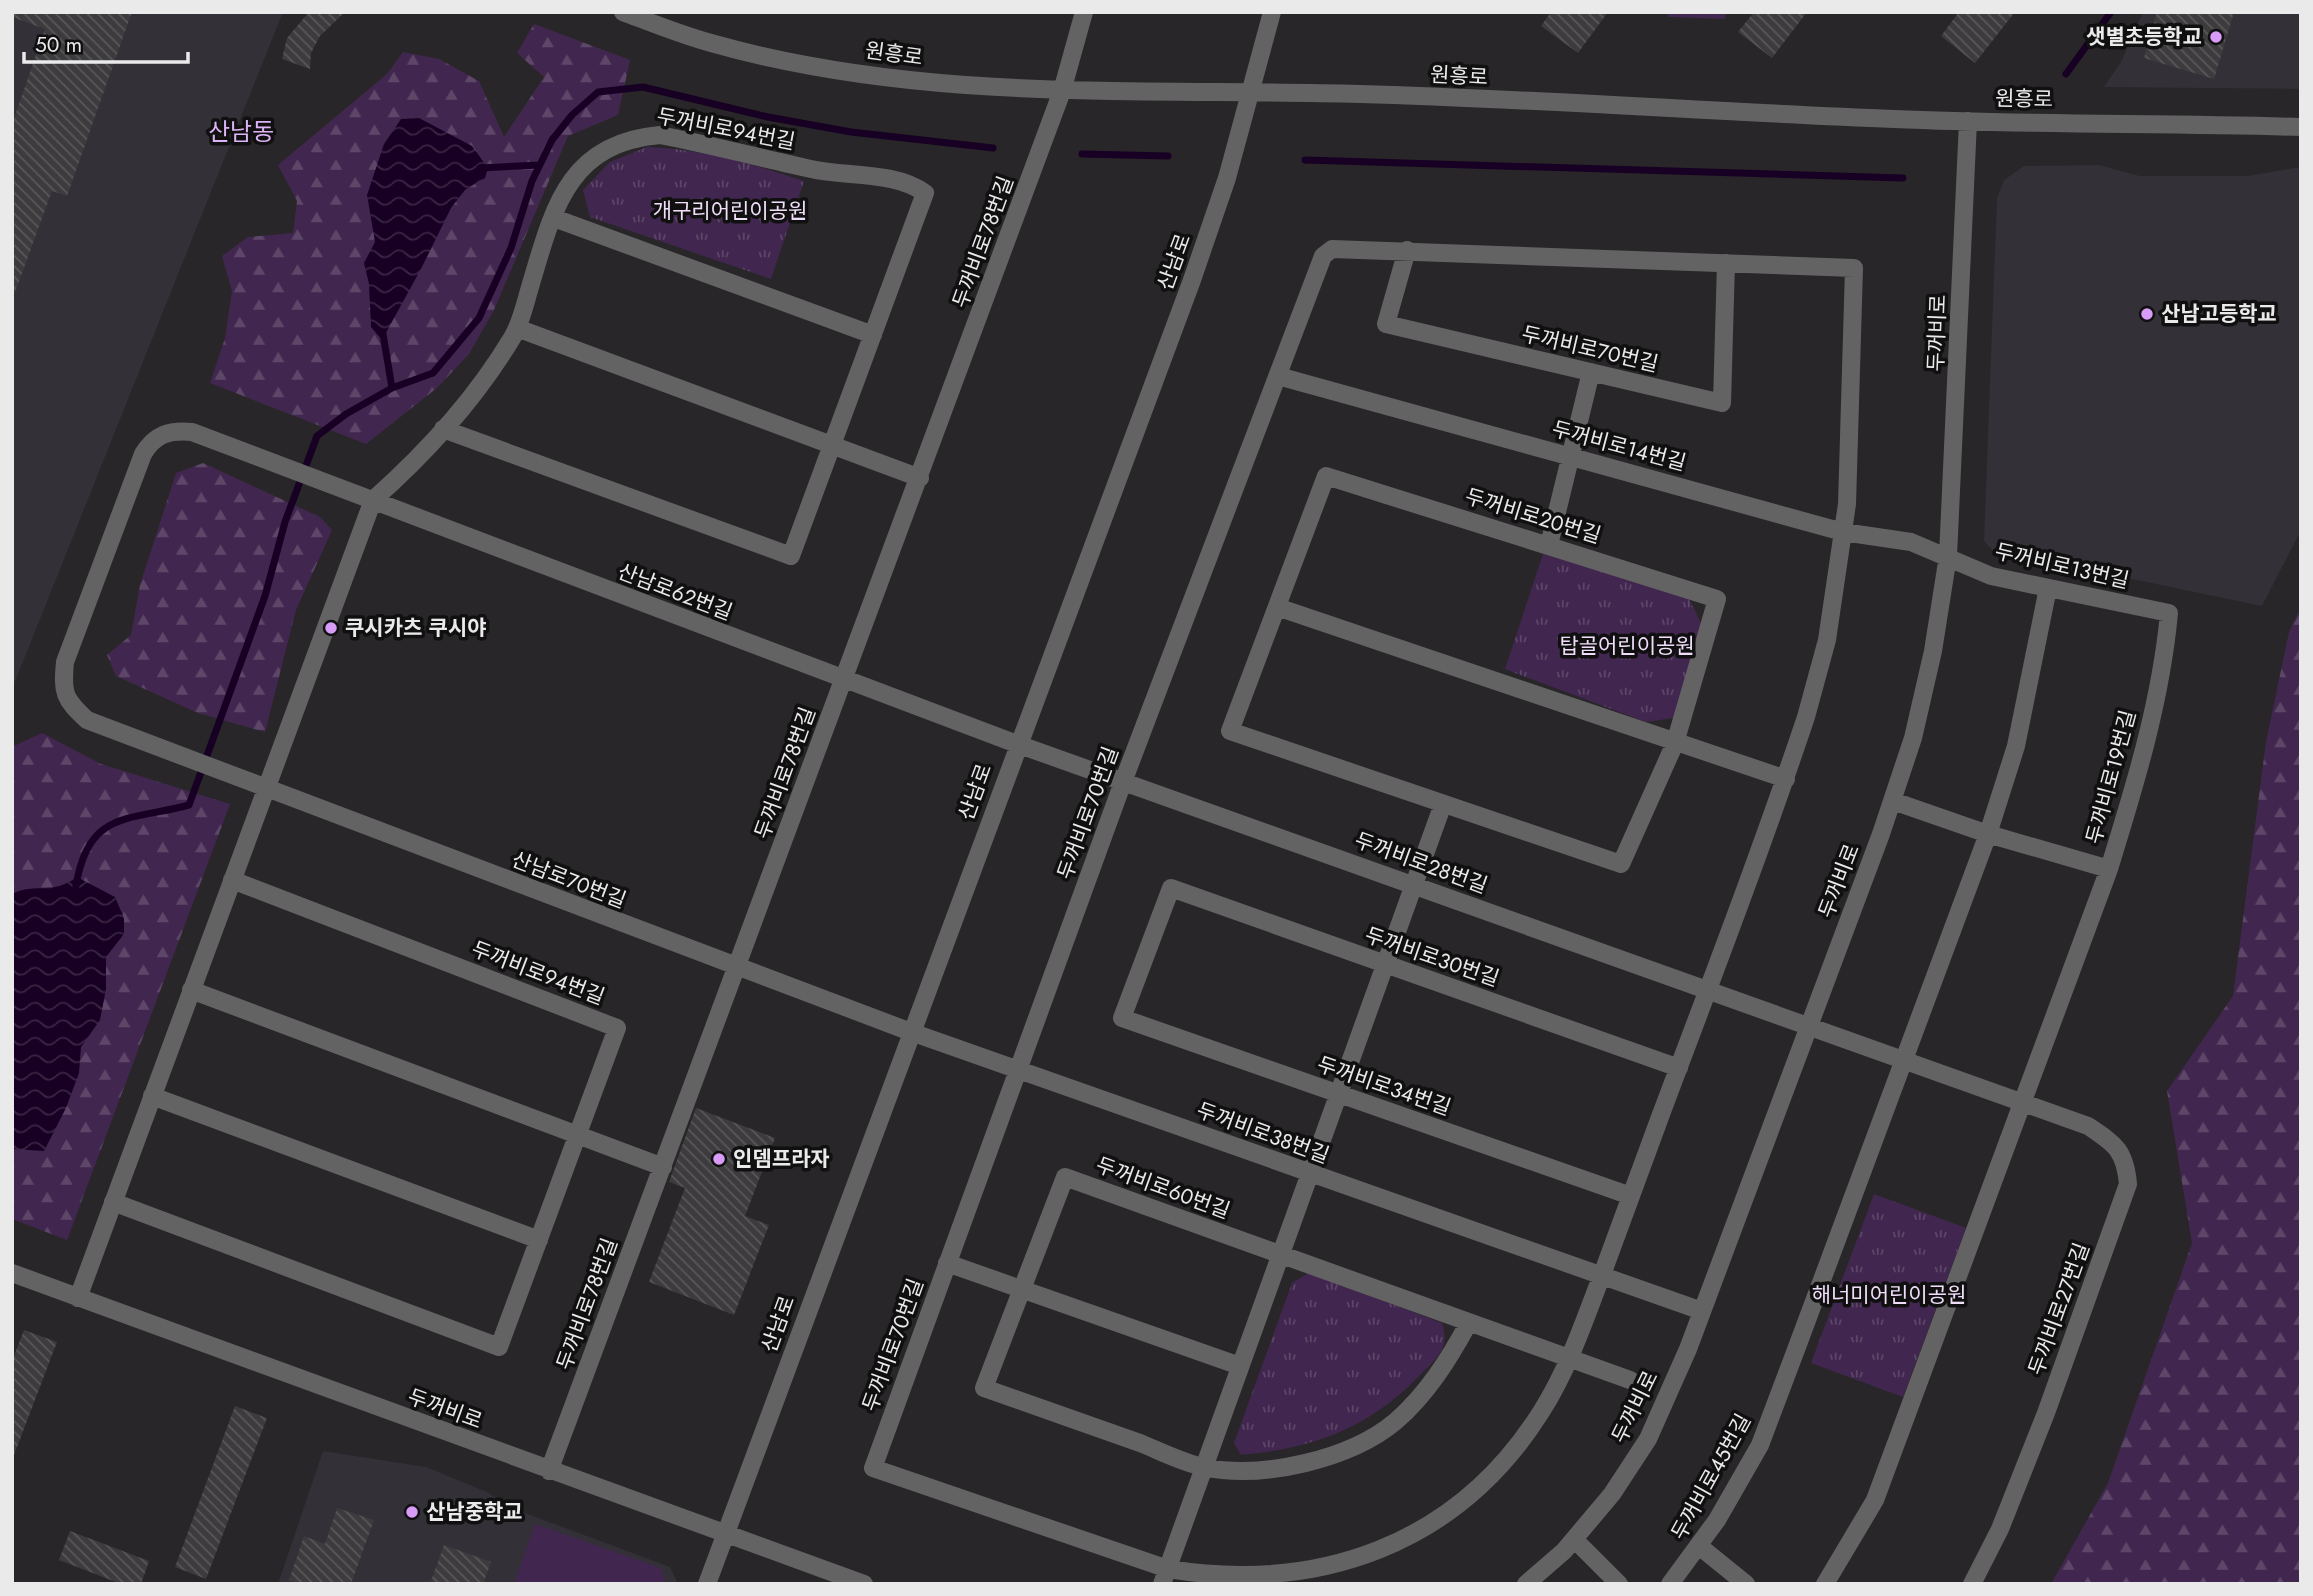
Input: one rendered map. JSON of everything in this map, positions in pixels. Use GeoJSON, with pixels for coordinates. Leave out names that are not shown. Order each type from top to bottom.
{"type":"FeatureCollection","features":[{"type":"Feature","properties":{"kind":"street","name":"원흥로"},"geometry":{"type":"LineString","coordinates":[[623,12],[710,43],[789,61],[898,79],[1062,91],[1360,94],[1968,121],[2301,127]]}},
{"type":"Feature","properties":{"kind":"street","name":"두꺼비로78번길"},"geometry":{"type":"LineString","coordinates":[[550,1471],[1062,91],[1084,12]]}},
{"type":"Feature","properties":{"kind":"street","name":"산남로"},"geometry":{"type":"LineString","coordinates":[[707,1584],[1017,744],[1192,281],[1252,94],[1272,12]]}},
{"type":"Feature","properties":{"kind":"street","name":"두꺼비로"},"geometry":{"type":"LineString","coordinates":[[1526,1584],[1574,1539],[1612,1494],[1648,1439],[1702,1311],[1893,801],[1913,738],[1948,556],[1968,121]]}},
{"type":"Feature","properties":{"kind":"street","name":"두꺼비로94번길"},"geometry":{"type":"LineString","coordinates":[[78,1298],[373,500],[406,471],[443,429],[489,370],[517,328],[554,218],[570,181],[589,159],[612,145],[637,137],[660,135],[833,173],[913,184],[925,194],[873,335]]}},
{"type":"Feature","properties":{"kind":"street"},"geometry":{"type":"LineString","coordinates":[[443,429],[791,556],[873,335],[554,218]]}},
{"type":"Feature","properties":{"kind":"street","name":"두꺼비로70번길"},"geometry":{"type":"LineString","coordinates":[[1165,1576],[873,1468],[1123,782],[1323,256],[1332,249],[1407,250],[1854,268],[1843,532]]}},
{"type":"Feature","properties":{"kind":"street","name":"두꺼비로70번길"},"geometry":{"type":"LineString","coordinates":[[1407,250],[1386,324],[1722,403],[1726,263]]}},
{"type":"Feature","properties":{"kind":"street"},"geometry":{"type":"LineString","coordinates":[[517,328],[920,478]]}},
{"type":"Feature","properties":{"kind":"street"},"geometry":{"type":"LineString","coordinates":[[1549,545],[1591,372]]}},
{"type":"Feature","properties":{"kind":"street","name":"두꺼비로14번길"},"geometry":{"type":"LineString","coordinates":[[1278,376],[1843,532],[1911,542],[1948,556]]}},
{"type":"Feature","properties":{"kind":"street","name":"산남로70번길"},"geometry":{"type":"LineString","coordinates":[[216,441],[192,432],[173,430],[150,443],[138,467],[65,662],[62,689],[71,705],[87,720],[911,1032]]}},
{"type":"Feature","properties":{"kind":"street","name":"산남로62번길"},"geometry":{"type":"LineString","coordinates":[[216,441],[1017,744]]}},
{"type":"Feature","properties":{"kind":"street","name":"두꺼비로20번길"},"geometry":{"type":"LineString","coordinates":[[1326,476],[1549,545],[1717,599],[1675,743],[1621,864],[1230,731],[1326,476]]}},
{"type":"Feature","properties":{"kind":"street"},"geometry":{"type":"LineString","coordinates":[[1443,804],[1165,1576],[1270,1576],[1319,1569],[1370,1555],[1411,1536],[1447,1513],[1491,1478],[1543,1410],[1569,1357],[1601,1276],[1786,779],[1827,640],[1843,532]]}},
{"type":"Feature","properties":{"kind":"street","name":"두꺼비로13번길"},"geometry":{"type":"LineString","coordinates":[[1948,556],[1991,576],[2169,613]]}},
{"type":"Feature","properties":{"kind":"street"},"geometry":{"type":"LineString","coordinates":[[1903,1060],[1988,834],[2016,746],[2048,588]]}},
{"type":"Feature","properties":{"kind":"street"},"geometry":{"type":"LineString","coordinates":[[1277,607],[1786,779]]}},
{"type":"Feature","properties":{"kind":"street","name":"두꺼비로19번길"},"geometry":{"type":"LineString","coordinates":[[1893,801],[1988,834],[2109,869],[2143,757],[2165,655],[2169,613]]}},
{"type":"Feature","properties":{"kind":"street","name":"두꺼비로28번길"},"geometry":{"type":"LineString","coordinates":[[1017,744],[1809,1026]]}},
{"type":"Feature","properties":{"kind":"street"},"geometry":{"type":"LineString","coordinates":[[1825,1584],[1875,1500],[2109,869]]}},
{"type":"Feature","properties":{"kind":"street","name":"두꺼비로94번길"},"geometry":{"type":"LineString","coordinates":[[113,1202],[499,1347],[539,1240],[617,1028],[232,880]]}},
{"type":"Feature","properties":{"kind":"street","name":"두꺼비로30번길"},"geometry":{"type":"LineString","coordinates":[[1122,1018],[1171,888],[1679,1068]]}},
{"type":"Feature","properties":{"kind":"street"},"geometry":{"type":"LineString","coordinates":[[191,990],[663,1167]]}},
{"type":"Feature","properties":{"kind":"street","name":"두꺼비로34번길"},"geometry":{"type":"LineString","coordinates":[[1122,1018],[1631,1196]]}},
{"type":"Feature","properties":{"kind":"street","name":"두꺼비로27번길"},"geometry":{"type":"LineString","coordinates":[[1809,1026],[2088,1126],[2115,1144],[2126,1163],[2128,1184],[2046,1413],[2000,1529],[1972,1584]]}},
{"type":"Feature","properties":{"kind":"street","name":"두꺼비로38번길"},"geometry":{"type":"LineString","coordinates":[[911,1032],[1702,1311]]}},
{"type":"Feature","properties":{"kind":"street","name":"두꺼비로45번길"},"geometry":{"type":"LineString","coordinates":[[1670,1584],[1699,1546],[1760,1445],[1903,1060]]}},
{"type":"Feature","properties":{"kind":"street"},"geometry":{"type":"LineString","coordinates":[[152,1096],[539,1240]]}},
{"type":"Feature","properties":{"kind":"street","name":"두꺼비로60번길"},"geometry":{"type":"LineString","coordinates":[[1468,1324],[1428,1388],[1395,1422],[1362,1441],[1320,1458],[1282,1468],[1249,1471],[1204,1467],[985,1388],[1065,1177],[1630,1380]]}},
{"type":"Feature","properties":{"kind":"street"},"geometry":{"type":"LineString","coordinates":[[947,1263],[1240,1366]]}},
{"type":"Feature","properties":{"kind":"street","name":"두꺼비로"},"geometry":{"type":"LineString","coordinates":[[12,1273],[864,1584]]}},
{"type":"Feature","properties":{"kind":"street"},"geometry":{"type":"LineString","coordinates":[[1574,1539],[1619,1584]]}},
{"type":"Feature","properties":{"kind":"street"},"geometry":{"type":"LineString","coordinates":[[1699,1546],[1746,1584]]}},
{"type":"Feature","properties":{"kind":"shaded area"},"geometry":{"type":"Polygon","coordinates":[[[12,12],[283,12],[12,689],[12,12]]]}},
{"type":"Feature","properties":{"kind":"shaded area","name":"샛별초등학교"},"geometry":{"type":"Polygon","coordinates":[[[2143,12],[2301,12],[2301,89],[2104,87],[2121,62],[2143,12]]]}},
{"type":"Feature","properties":{"kind":"shaded area","name":"산남고등학교"},"geometry":{"type":"Polygon","coordinates":[[[2099,165],[2140,176],[2247,176],[2301,167],[2301,530],[2262,606],[1992,550],[1984,541],[1997,198],[2004,180],[2024,166],[2099,165]]]}},
{"type":"Feature","properties":{"kind":"shaded area","name":"산남중학교"},"geometry":{"type":"Polygon","coordinates":[[[323,1451],[426,1467],[487,1492],[509,1507],[670,1567],[678,1584],[278,1584],[323,1451]]]}},
{"type":"Feature","properties":{"kind":"green space"},"geometry":{"type":"Polygon","coordinates":[[[1669,12],[1726,12],[1725,19],[1668,17],[1669,12]]]}},
{"type":"Feature","properties":{"kind":"green space"},"geometry":{"type":"Polygon","coordinates":[[[534,24],[630,60],[618,115],[568,136],[494,310],[469,354],[437,388],[366,444],[210,383],[225,338],[232,291],[222,256],[248,237],[293,233],[297,201],[278,165],[387,74],[403,52],[439,59],[479,81],[504,137],[544,77],[517,53],[534,24]]]}},
{"type":"Feature","properties":{"kind":"green space","name":"개구리어린이공원"},"geometry":{"type":"Polygon","coordinates":[[[647,147],[727,158],[804,181],[771,279],[590,217],[583,190],[610,162],[647,147]]]}},
{"type":"Feature","properties":{"kind":"green space"},"geometry":{"type":"Polygon","coordinates":[[[203,463],[320,517],[332,530],[296,610],[265,732],[198,713],[116,676],[107,655],[131,635],[140,585],[176,473],[203,463]]]}},
{"type":"Feature","properties":{"kind":"green space","name":"탑골어린이공원"},"geometry":{"type":"Polygon","coordinates":[[[1543,554],[1688,597],[1703,627],[1679,717],[1646,722],[1505,669],[1543,554]]]}},
{"type":"Feature","properties":{"kind":"green space"},"geometry":{"type":"Polygon","coordinates":[[[2301,607],[2301,1584],[2051,1584],[2108,1483],[2192,1243],[2167,1091],[2233,996],[2266,742],[2289,632],[2301,607]]]}},
{"type":"Feature","properties":{"kind":"green space"},"geometry":{"type":"Polygon","coordinates":[[[42,733],[101,764],[230,804],[67,1240],[12,1219],[12,747],[42,733]]]}},
{"type":"Feature","properties":{"kind":"green space","name":"해너미어린이공원"},"geometry":{"type":"Polygon","coordinates":[[[1874,1194],[1966,1228],[1903,1397],[1811,1363],[1874,1194]]]}},
{"type":"Feature","properties":{"kind":"green space"},"geometry":{"type":"Polygon","coordinates":[[[1309,1273],[1442,1323],[1444,1339],[1441,1351],[1402,1392],[1382,1408],[1340,1432],[1293,1447],[1241,1455],[1234,1443],[1292,1283],[1309,1273]]]}},
{"type":"Feature","properties":{"kind":"green space"},"geometry":{"type":"Polygon","coordinates":[[[535,1524],[661,1568],[665,1584],[514,1584],[535,1524]]]}},
{"type":"Feature","properties":{"kind":"water"},"geometry":{"type":"Polygon","coordinates":[[[419,118],[472,146],[488,168],[485,178],[465,190],[451,208],[382,340],[371,327],[369,284],[364,263],[375,242],[367,195],[384,144],[401,119],[419,118]]]}},
{"type":"Feature","properties":{"kind":"water"},"geometry":{"type":"Polygon","coordinates":[[[77,877],[115,897],[124,918],[124,934],[106,957],[106,989],[100,1020],[81,1047],[79,1073],[66,1108],[44,1151],[12,1149],[12,894],[59,886],[77,877]]]}},
{"type":"Feature","properties":{"kind":"building"},"geometry":{"type":"Polygon","coordinates":[[[12,12],[132,12],[67,196],[52,191],[14,295],[12,124],[45,29],[12,17],[12,12]]]}},
{"type":"Feature","properties":{"kind":"building"},"geometry":{"type":"Polygon","coordinates":[[[309,12],[345,12],[320,36],[311,53],[310,69],[282,59],[287,38],[309,12]]]}},
{"type":"Feature","properties":{"kind":"building"},"geometry":{"type":"Polygon","coordinates":[[[1551,12],[1608,12],[1578,53],[1541,26],[1551,12]]]}},
{"type":"Feature","properties":{"kind":"building"},"geometry":{"type":"Polygon","coordinates":[[[1754,12],[1807,12],[1772,58],[1738,32],[1754,12]]]}},
{"type":"Feature","properties":{"kind":"building"},"geometry":{"type":"Polygon","coordinates":[[[1959,12],[2015,12],[1975,63],[1941,36],[1959,12]]]}},
{"type":"Feature","properties":{"kind":"building"},"geometry":{"type":"Polygon","coordinates":[[[2157,12],[2234,12],[2214,79],[2144,58],[2157,12]]]}},
{"type":"Feature","properties":{"kind":"building"},"geometry":{"type":"Polygon","coordinates":[[[696,1108],[775,1138],[745,1216],[769,1225],[734,1315],[649,1282],[685,1188],[669,1182],[696,1108]]]}},
{"type":"Feature","properties":{"kind":"building"},"geometry":{"type":"Polygon","coordinates":[[[24,1330],[57,1342],[14,1455],[12,1361],[24,1330]]]}},
{"type":"Feature","properties":{"kind":"building"},"geometry":{"type":"Polygon","coordinates":[[[235,1406],[267,1418],[206,1579],[175,1567],[235,1406]]]}},
{"type":"Feature","properties":{"kind":"building"},"geometry":{"type":"Polygon","coordinates":[[[337,1508],[374,1520],[351,1584],[299,1584],[289,1580],[304,1536],[325,1544],[337,1508]]]}},
{"type":"Feature","properties":{"kind":"building"},"geometry":{"type":"Polygon","coordinates":[[[70,1531],[149,1561],[141,1584],[121,1584],[59,1560],[70,1531]]]}},
{"type":"Feature","properties":{"kind":"building"},"geometry":{"type":"Polygon","coordinates":[[[444,1545],[491,1562],[483,1584],[430,1584],[444,1545]]]}},
{"type":"Feature","properties":{"kind":"waterway"},"geometry":{"type":"LineString","coordinates":[[2066,74],[2111,12]]}},
{"type":"Feature","properties":{"kind":"waterway"},"geometry":{"type":"LineString","coordinates":[[76,886],[82,861],[90,844],[101,831],[130,818],[189,805],[265,596],[285,522],[317,436],[346,414],[392,388],[433,373],[479,318],[511,248],[532,181],[552,140],[572,115],[598,92],[643,87],[768,117],[851,132],[993,148]]}},
{"type":"Feature","properties":{"kind":"waterway"},"geometry":{"type":"LineString","coordinates":[[1082,154],[1168,156]]}},
{"type":"Feature","properties":{"kind":"waterway"},"geometry":{"type":"LineString","coordinates":[[1305,160],[1903,178]]}},
{"type":"Feature","properties":{"kind":"waterway"},"geometry":{"type":"LineString","coordinates":[[480,168],[539,165]]}},
{"type":"Feature","properties":{"kind":"waterway"},"geometry":{"type":"LineString","coordinates":[[383,334],[392,388]]}},
{"type":"Feature","properties":{"kind":"place","name":"샛별초등학교"},"geometry":{"type":"Point","coordinates":[2216,37]}},
{"type":"Feature","properties":{"kind":"place","name":"산남고등학교"},"geometry":{"type":"Point","coordinates":[2147,314]}},
{"type":"Feature","properties":{"kind":"place","name":"쿠시카츠 쿠시야"},"geometry":{"type":"Point","coordinates":[331,628]}},
{"type":"Feature","properties":{"kind":"place","name":"인뎀프라자"},"geometry":{"type":"Point","coordinates":[719,1159]}},
{"type":"Feature","properties":{"kind":"place","name":"산남중학교"},"geometry":{"type":"Point","coordinates":[412,1512]}},
{"type":"Feature","properties":{"kind":"district","name":"산남동"},"geometry":{"type":"Point","coordinates":[241,131]}}]}
